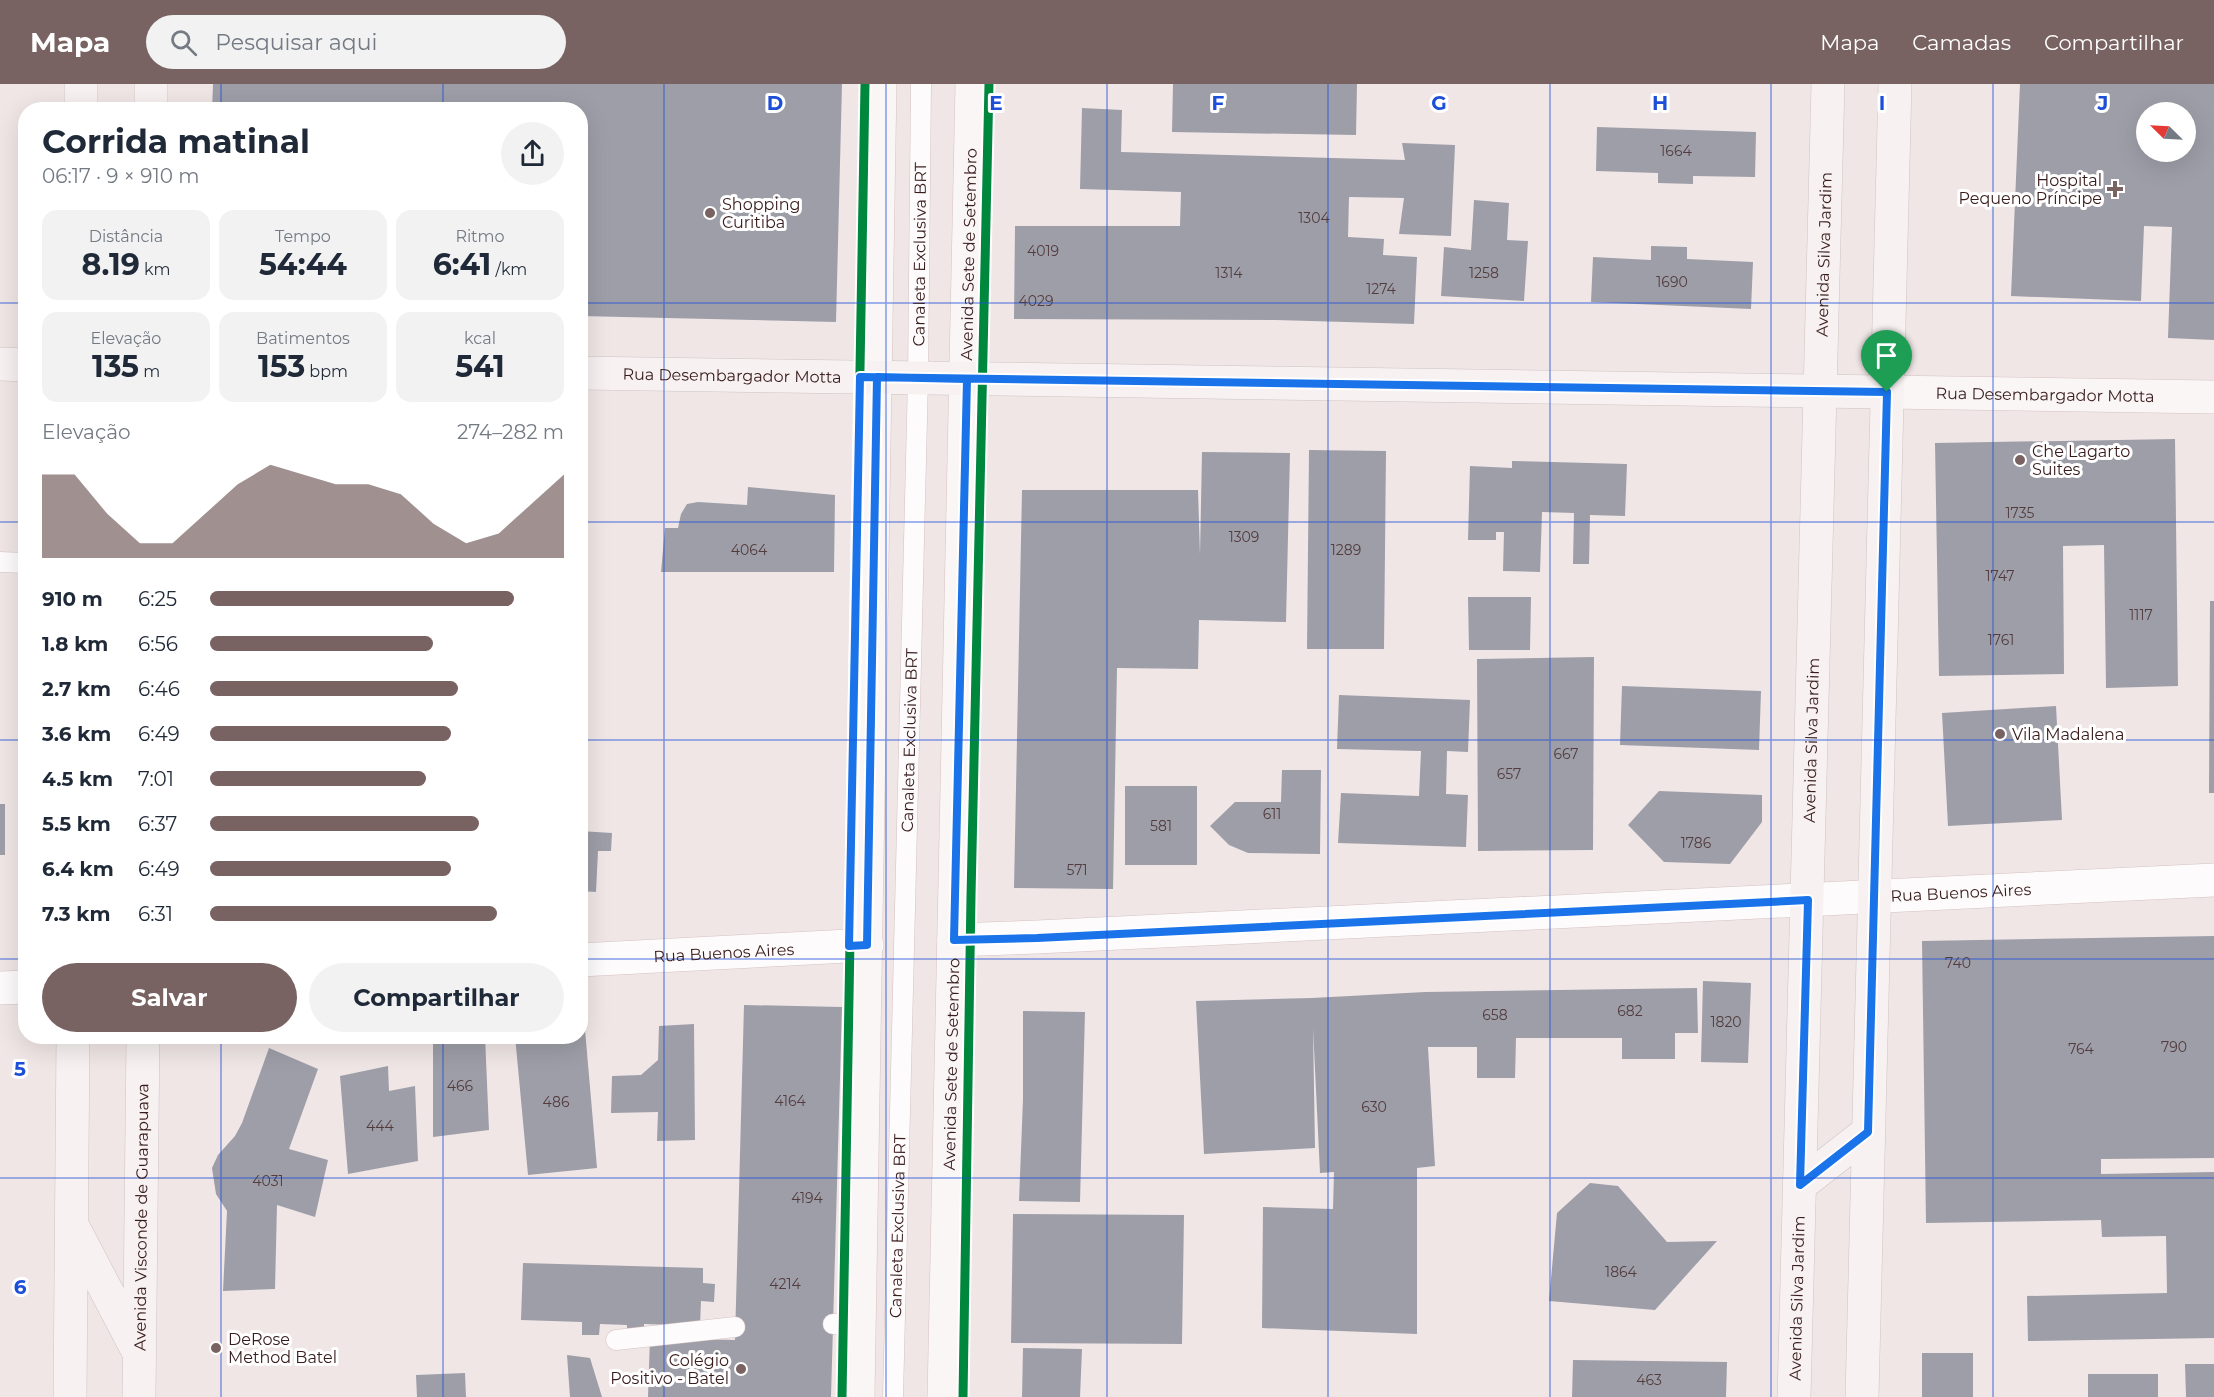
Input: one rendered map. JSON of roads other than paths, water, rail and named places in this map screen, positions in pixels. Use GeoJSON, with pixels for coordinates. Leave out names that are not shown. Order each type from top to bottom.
{"type":"FeatureCollection","features":[{"type":"Feature","properties":{"kind":"main road"},"geometry":{"type":"LineString","coordinates":[[81,84],[81,102]]}},
{"type":"Feature","properties":{"kind":"main road"},"geometry":{"type":"LineString","coordinates":[[151,84],[151,102]]}},
{"type":"Feature","properties":{"kind":"main road"},"geometry":{"type":"LineString","coordinates":[[858,1397],[846,1324],[867,945],[880,84]]}},
{"type":"Feature","properties":{"kind":"main road","name":"Avenida Sete de Setembro"},"geometry":{"type":"LineString","coordinates":[[944,1397],[972,84]]}},
{"type":"Feature","properties":{"kind":"main road","name":"Avenida Silva Jardim"},"geometry":{"type":"LineString","coordinates":[[1794,1397],[1828,84]]}},
{"type":"Feature","properties":{"kind":"main road"},"geometry":{"type":"LineString","coordinates":[[1862,1397],[1895,84]]}},
{"type":"Feature","properties":{"kind":"main road"},"geometry":{"type":"LineString","coordinates":[[0,364],[18,365]]}},
{"type":"Feature","properties":{"kind":"main road","name":"Rua Desembargador Motta"},"geometry":{"type":"LineString","coordinates":[[588,373],[2214,397]]}},
{"type":"Feature","properties":{"kind":"main road"},"geometry":{"type":"LineString","coordinates":[[70,1397],[73,1044]]}},
{"type":"Feature","properties":{"kind":"main road","name":"Avenida Visconde de Guarapuava"},"geometry":{"type":"LineString","coordinates":[[140,1397],[143,1044]]}},
{"type":"Feature","properties":{"kind":"main road"},"geometry":{"type":"LineString","coordinates":[[1800,1185],[1868,1132]]}},
{"type":"Feature","properties":{"kind":"main road"},"geometry":{"type":"LineString","coordinates":[[72,1225],[140,1355]]}},
{"type":"Feature","properties":{"kind":"street","name":"Rua Buenos Aires"},"geometry":{"type":"LineString","coordinates":[[954,940],[1037,938],[2214,880]]}},
{"type":"Feature","properties":{"kind":"street","name":"Rua Buenos Aires"},"geometry":{"type":"LineString","coordinates":[[588,960],[867,945]]}},
{"type":"Feature","properties":{"kind":"street"},"geometry":{"type":"LineString","coordinates":[[0,988],[18,987]]}},
{"type":"Feature","properties":{"kind":"lane","name":"Canaleta Exclusiva BRT"},"geometry":{"type":"LineString","coordinates":[[893,1397],[918,378],[921,84]]}},
{"type":"Feature","properties":{"kind":"lane"},"geometry":{"type":"LineString","coordinates":[[0,562],[18,563]]}},
{"type":"Feature","properties":{"kind":"lane"},"geometry":{"type":"LineString","coordinates":[[616,1340],[735,1326]]}},
{"type":"Feature","properties":{"kind":"place","name":"Hospital Pequeno Príncipe"},"geometry":{"type":"Point","coordinates":[2115,189]}},
{"type":"Feature","properties":{"kind":"place","name":"Shopping Curitiba"},"geometry":{"type":"Point","coordinates":[710,213]}},
{"type":"Feature","properties":{"kind":"place","name":"Che Lagarto Suites"},"geometry":{"type":"Point","coordinates":[2020,460]}},
{"type":"Feature","properties":{"kind":"place","name":"Vila Madalena"},"geometry":{"type":"Point","coordinates":[2000,734]}},
{"type":"Feature","properties":{"kind":"place","name":"DeRose Method Batel"},"geometry":{"type":"Point","coordinates":[216,1348]}},
{"type":"Feature","properties":{"kind":"place","name":"Colégio Positivo - Batel"},"geometry":{"type":"Point","coordinates":[741,1369]}}]}
